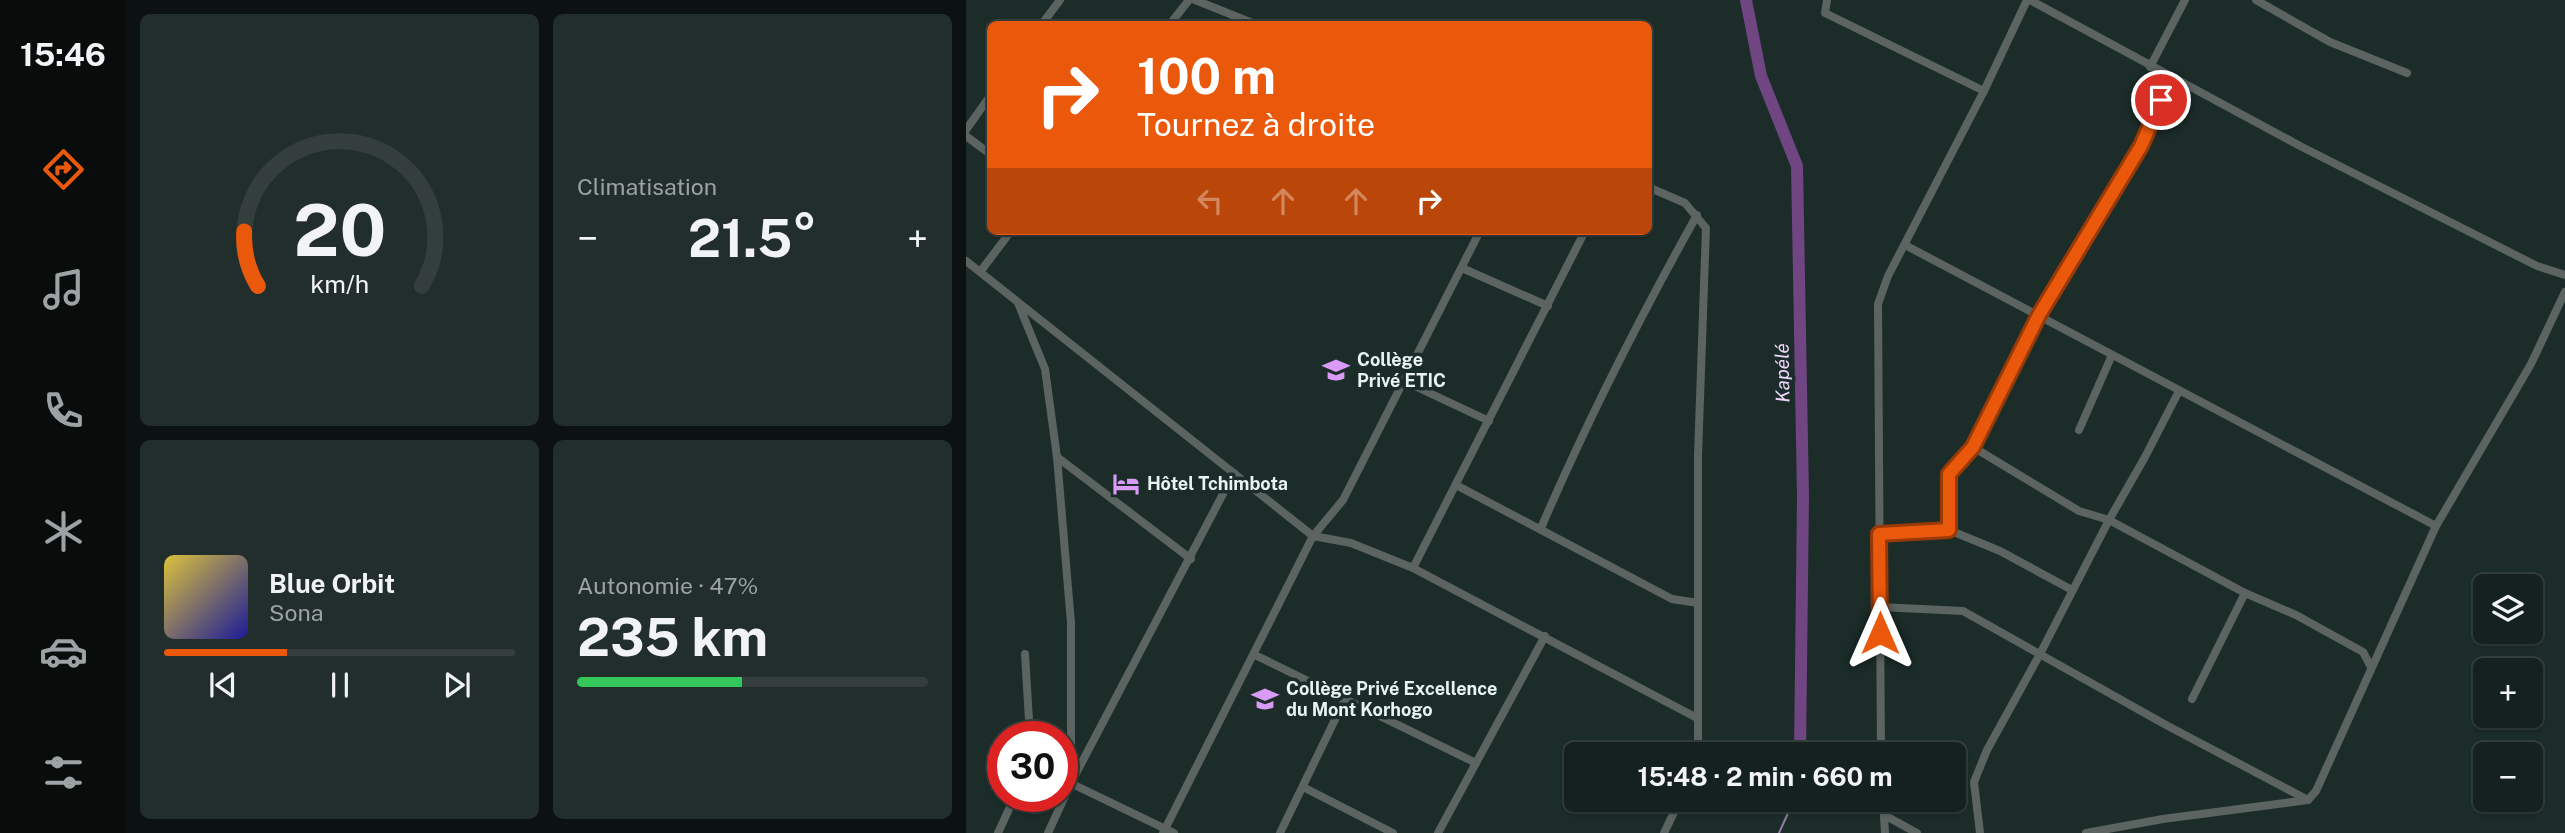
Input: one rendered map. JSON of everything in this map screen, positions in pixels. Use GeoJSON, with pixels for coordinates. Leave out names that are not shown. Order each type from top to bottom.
{"type":"FeatureCollection","features":[{"type":"Feature","properties":{"kind":"street"},"geometry":{"type":"LineString","coordinates":[[1044,21],[1060,0]]}},
{"type":"Feature","properties":{"kind":"street"},"geometry":{"type":"LineString","coordinates":[[1172,21],[1189,0]]}},
{"type":"Feature","properties":{"kind":"street"},"geometry":{"type":"LineString","coordinates":[[1195,0],[1248,21]]}},
{"type":"Feature","properties":{"kind":"street"},"geometry":{"type":"LineString","coordinates":[[1827,0],[1825,13],[1984,91]]}},
{"type":"Feature","properties":{"kind":"street"},"geometry":{"type":"LineString","coordinates":[[1881,742],[1878,304],[1888,276],[2028,0],[2150,67],[2487,242],[2537,266],[2565,275]]}},
{"type":"Feature","properties":{"kind":"street"},"geometry":{"type":"LineString","coordinates":[[2150,67],[2185,0]]}},
{"type":"Feature","properties":{"kind":"street"},"geometry":{"type":"LineString","coordinates":[[2256,0],[2330,42],[2407,72]]}},
{"type":"Feature","properties":{"kind":"street"},"geometry":{"type":"LineString","coordinates":[[1949,530],[1949,474],[1973,447],[2039,315],[2141,146],[2171,77]]}},
{"type":"Feature","properties":{"kind":"street"},"geometry":{"type":"LineString","coordinates":[[966,130],[987,100]]}},
{"type":"Feature","properties":{"kind":"street"},"geometry":{"type":"LineString","coordinates":[[966,135],[987,152]]}},
{"type":"Feature","properties":{"kind":"street"},"geometry":{"type":"LineString","coordinates":[[1652,189],[1685,202],[1706,228],[1698,456],[1698,742]]}},
{"type":"Feature","properties":{"kind":"street"},"geometry":{"type":"LineString","coordinates":[[1541,528],[1576,450],[1667,268],[1697,215]]}},
{"type":"Feature","properties":{"kind":"street"},"geometry":{"type":"LineString","coordinates":[[980,272],[1009,235]]}},
{"type":"Feature","properties":{"kind":"street"},"geometry":{"type":"LineString","coordinates":[[1078,787],[1167,832],[1313,536],[1343,500],[1478,235]]}},
{"type":"Feature","properties":{"kind":"street"},"geometry":{"type":"LineString","coordinates":[[1413,568],[1583,235]]}},
{"type":"Feature","properties":{"kind":"street"},"geometry":{"type":"LineString","coordinates":[[1905,245],[2436,526]]}},
{"type":"Feature","properties":{"kind":"street"},"geometry":{"type":"LineString","coordinates":[[966,261],[1313,536],[1351,543],[1413,568],[1697,718]]}},
{"type":"Feature","properties":{"kind":"street"},"geometry":{"type":"LineString","coordinates":[[1462,268],[1548,306]]}},
{"type":"Feature","properties":{"kind":"street"},"geometry":{"type":"LineString","coordinates":[[2085,833],[2163,818],[2308,800],[2316,791],[2436,526],[2531,364],[2565,292]]}},
{"type":"Feature","properties":{"kind":"street"},"geometry":{"type":"LineString","coordinates":[[1017,300],[1045,369],[1057,457],[1071,623],[1071,721]]}},
{"type":"Feature","properties":{"kind":"street"},"geometry":{"type":"LineString","coordinates":[[2079,429],[2112,355]]}},
{"type":"Feature","properties":{"kind":"street"},"geometry":{"type":"LineString","coordinates":[[1404,381],[1489,421]]}},
{"type":"Feature","properties":{"kind":"street"},"geometry":{"type":"LineString","coordinates":[[1980,833],[1974,782],[1987,750],[2179,391]]}},
{"type":"Feature","properties":{"kind":"street"},"geometry":{"type":"LineString","coordinates":[[1973,447],[2079,511],[2109,520],[2363,652],[2371,667]]}},
{"type":"Feature","properties":{"kind":"street"},"geometry":{"type":"LineString","coordinates":[[1057,457],[1191,559]]}},
{"type":"Feature","properties":{"kind":"street"},"geometry":{"type":"LineString","coordinates":[[1078,770],[1234,473]]}},
{"type":"Feature","properties":{"kind":"street"},"geometry":{"type":"LineString","coordinates":[[1456,485],[1672,599],[1698,603]]}},
{"type":"Feature","properties":{"kind":"street"},"geometry":{"type":"LineString","coordinates":[[1879,534],[1949,530],[2000,551],[2072,590]]}},
{"type":"Feature","properties":{"kind":"street"},"geometry":{"type":"LineString","coordinates":[[2192,699],[2245,593]]}},
{"type":"Feature","properties":{"kind":"street"},"geometry":{"type":"LineString","coordinates":[[1879,607],[1962,611],[2166,725],[2308,800]]}},
{"type":"Feature","properties":{"kind":"street"},"geometry":{"type":"LineString","coordinates":[[1437,833],[1545,636]]}},
{"type":"Feature","properties":{"kind":"street"},"geometry":{"type":"LineString","coordinates":[[1025,653],[1029,721]]}},
{"type":"Feature","properties":{"kind":"street"},"geometry":{"type":"LineString","coordinates":[[1255,655],[1476,763]]}},
{"type":"Feature","properties":{"kind":"street"},"geometry":{"type":"LineString","coordinates":[[1280,833],[1345,699]]}},
{"type":"Feature","properties":{"kind":"street"},"geometry":{"type":"LineString","coordinates":[[1303,787],[1394,833]]}},
{"type":"Feature","properties":{"kind":"street"},"geometry":{"type":"LineString","coordinates":[[998,833],[1008,812]]}},
{"type":"Feature","properties":{"kind":"street"},"geometry":{"type":"LineString","coordinates":[[1048,833],[1058,812]]}},
{"type":"Feature","properties":{"kind":"street"},"geometry":{"type":"LineString","coordinates":[[1664,833],[1674,812]]}},
{"type":"Feature","properties":{"kind":"street"},"geometry":{"type":"LineString","coordinates":[[1884,812],[1886,832]]}},
{"type":"Feature","properties":{"kind":"street"},"geometry":{"type":"LineString","coordinates":[[1884,815],[1917,833]]}},
{"type":"Feature","properties":{"kind":"waterway","name":"Kapélé"},"geometry":{"type":"LineString","coordinates":[[1746,0],[1761,76],[1797,166],[1803,496],[1800,742]]}},
{"type":"Feature","properties":{"kind":"waterway","name":"Kapélé"},"geometry":{"type":"LineString","coordinates":[[1779,833],[1789,812]]}},
{"type":"Feature","properties":{"kind":"place","name":"Collège Privé ETIC"},"geometry":{"type":"Point","coordinates":[1336,370]}},
{"type":"Feature","properties":{"kind":"place","name":"Hôtel Tchimbota"},"geometry":{"type":"Point","coordinates":[1126,484]}},
{"type":"Feature","properties":{"kind":"place","name":"Collège Privé Excellence du Mont Korhogo"},"geometry":{"type":"Point","coordinates":[1265,699]}},
{"type":"Feature","properties":{"kind":"route"},"geometry":{"type":"LineString","coordinates":[[1880,633],[1879,534],[1949,530],[1949,474],[1973,447],[2039,315],[2141,146],[2161,100]]}}]}
